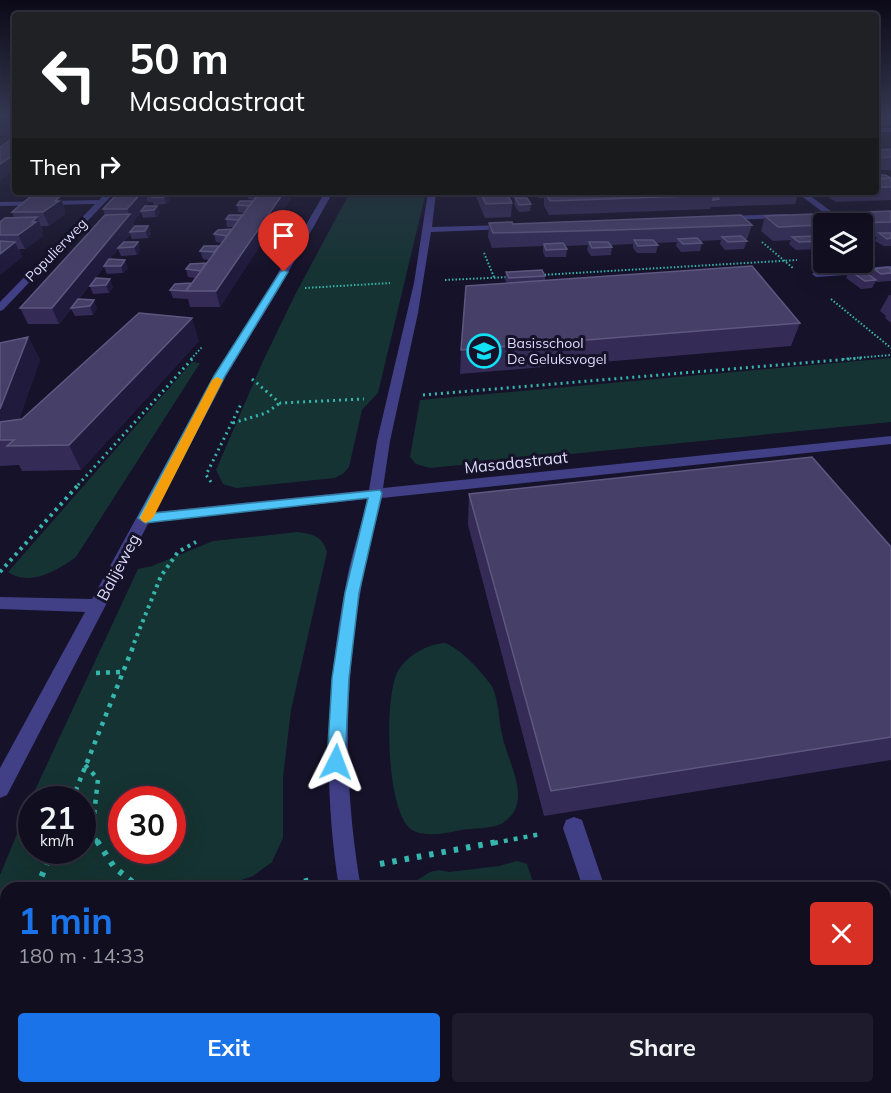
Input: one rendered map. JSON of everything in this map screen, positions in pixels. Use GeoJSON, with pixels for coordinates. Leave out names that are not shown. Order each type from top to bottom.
{"type":"FeatureCollection","features":[{"type":"Feature","properties":{"kind":"street","name":"Populierweg"},"geometry":{"type":"LineString","coordinates":[[0,308],[108,195]]}},
{"type":"Feature","properties":{"kind":"street","name":"Balijeweg"},"geometry":{"type":"LineString","coordinates":[[0,788],[220,376],[273,292],[327,195]]}},
{"type":"Feature","properties":{"kind":"street"},"geometry":{"type":"LineString","coordinates":[[348,879],[336,762],[341,678],[352,593],[376,493],[384,435],[395,398],[428,230],[432,195]]}},
{"type":"Feature","properties":{"kind":"street"},"geometry":{"type":"LineString","coordinates":[[804,195],[830,213]]}},
{"type":"Feature","properties":{"kind":"street"},"geometry":{"type":"LineString","coordinates":[[0,204],[101,202]]}},
{"type":"Feature","properties":{"kind":"street"},"geometry":{"type":"LineString","coordinates":[[721,218],[798,215]]}},
{"type":"Feature","properties":{"kind":"street"},"geometry":{"type":"LineString","coordinates":[[428,230],[521,226]]}},
{"type":"Feature","properties":{"kind":"street"},"geometry":{"type":"LineString","coordinates":[[816,274],[891,269]]}},
{"type":"Feature","properties":{"kind":"street","name":"Masadastraat"},"geometry":{"type":"LineString","coordinates":[[145,518],[891,440]]}},
{"type":"Feature","properties":{"kind":"street"},"geometry":{"type":"LineString","coordinates":[[0,615],[7,604],[97,606]]}},
{"type":"Feature","properties":{"kind":"street"},"geometry":{"type":"LineString","coordinates":[[574,828],[592,882]]}},
{"type":"Feature","properties":{"kind":"path"},"geometry":{"type":"LineString","coordinates":[[540,275],[803,260]]}},
{"type":"Feature","properties":{"kind":"path"},"geometry":{"type":"LineString","coordinates":[[273,292],[517,276]]}},
{"type":"Feature","properties":{"kind":"path"},"geometry":{"type":"LineString","coordinates":[[0,572],[206,342]]}},
{"type":"Feature","properties":{"kind":"path"},"geometry":{"type":"LineString","coordinates":[[233,423],[266,413],[280,403],[395,398],[891,355]]}},
{"type":"Feature","properties":{"kind":"path"},"geometry":{"type":"LineString","coordinates":[[248,387],[252,378],[280,403]]}},
{"type":"Feature","properties":{"kind":"path"},"geometry":{"type":"LineString","coordinates":[[216,487],[206,475],[244,396]]}},
{"type":"Feature","properties":{"kind":"path"},"geometry":{"type":"LineString","coordinates":[[77,786],[161,576],[178,552],[203,538]]}},
{"type":"Feature","properties":{"kind":"path"},"geometry":{"type":"LineString","coordinates":[[85,765],[98,779],[92,833],[114,867],[133,882]]}},
{"type":"Feature","properties":{"kind":"path"},"geometry":{"type":"LineString","coordinates":[[325,882],[348,879],[574,828]]}},
{"type":"Feature","properties":{"kind":"path"},"geometry":{"type":"LineString","coordinates":[[39,882],[46,864]]}},
{"type":"Feature","properties":{"kind":"green space"},"geometry":{"type":"Polygon","coordinates":[[[348,195],[425,195],[378,393],[362,410],[349,467],[335,478],[236,488],[223,484],[216,470],[263,361],[348,195]]]}},
{"type":"Feature","properties":{"kind":"green space"},"geometry":{"type":"Polygon","coordinates":[[[891,358],[891,422],[430,468],[416,464],[410,457],[420,400],[891,358]]]}},
{"type":"Feature","properties":{"kind":"green space"},"geometry":{"type":"Polygon","coordinates":[[[192,362],[200,363],[76,557],[52,572],[34,578],[16,576],[8,572],[192,362]]]}},
{"type":"Feature","properties":{"kind":"green space"},"geometry":{"type":"Polygon","coordinates":[[[298,532],[312,535],[323,542],[327,552],[291,710],[283,777],[283,838],[272,862],[253,876],[235,882],[0,882],[0,875],[18,831],[18,864],[96,864],[96,786],[37,786],[138,569],[152,566],[213,541],[298,532]]]}},
{"type":"Feature","properties":{"kind":"green space"},"geometry":{"type":"Polygon","coordinates":[[[445,643],[458,650],[470,661],[493,689],[502,734],[516,782],[517,805],[511,816],[501,824],[492,827],[423,834],[412,830],[403,819],[397,802],[390,755],[390,707],[397,673],[406,661],[431,646],[445,643]]]}},
{"type":"Feature","properties":{"kind":"green space"},"geometry":{"type":"Polygon","coordinates":[[[517,861],[527,864],[533,882],[414,882],[430,872],[439,870],[449,872],[499,866],[517,861]]]}},
{"type":"Feature","properties":{"kind":"building"},"geometry":{"type":"Polygon","coordinates":[[[879,175],[891,178],[883,179],[879,175]]]}},
{"type":"Feature","properties":{"kind":"building"},"geometry":{"type":"Polygon","coordinates":[[[891,178],[891,187],[879,187],[879,179],[891,178]]]}},
{"type":"Feature","properties":{"kind":"building"},"geometry":{"type":"Polygon","coordinates":[[[116,195],[139,195],[127,209],[103,209],[116,195]]]}},
{"type":"Feature","properties":{"kind":"building"},"geometry":{"type":"Polygon","coordinates":[[[154,195],[166,195],[164,197],[152,197],[154,195]]]}},
{"type":"Feature","properties":{"kind":"building"},"geometry":{"type":"Polygon","coordinates":[[[258,195],[282,195],[216,291],[186,291],[258,195]]]}},
{"type":"Feature","properties":{"kind":"building"},"geometry":{"type":"Polygon","coordinates":[[[482,195],[508,195],[512,203],[486,204],[482,195]]]}},
{"type":"Feature","properties":{"kind":"building"},"geometry":{"type":"Polygon","coordinates":[[[547,195],[714,195],[550,201],[547,195]]]}},
{"type":"Feature","properties":{"kind":"building"},"geometry":{"type":"Polygon","coordinates":[[[60,196],[55,201],[59,201],[43,212],[12,212],[30,197],[60,196]]]}},
{"type":"Feature","properties":{"kind":"building"},"geometry":{"type":"Polygon","coordinates":[[[515,198],[527,198],[531,204],[519,205],[515,198]]]}},
{"type":"Feature","properties":{"kind":"building"},"geometry":{"type":"Polygon","coordinates":[[[240,201],[253,201],[249,206],[237,205],[240,201]]]}},
{"type":"Feature","properties":{"kind":"building"},"geometry":{"type":"Polygon","coordinates":[[[145,206],[157,206],[154,210],[141,211],[145,206]]]}},
{"type":"Feature","properties":{"kind":"building"},"geometry":{"type":"Polygon","coordinates":[[[891,211],[891,222],[873,223],[873,213],[841,213],[891,211]]]}},
{"type":"Feature","properties":{"kind":"building"},"geometry":{"type":"Polygon","coordinates":[[[130,214],[52,308],[20,308],[105,215],[130,214]]]}},
{"type":"Feature","properties":{"kind":"building"},"geometry":{"type":"Polygon","coordinates":[[[813,214],[813,225],[778,227],[765,216],[813,214]]]}},
{"type":"Feature","properties":{"kind":"building"},"geometry":{"type":"Polygon","coordinates":[[[229,215],[243,215],[238,220],[226,219],[229,215]]]}},
{"type":"Feature","properties":{"kind":"building"},"geometry":{"type":"Polygon","coordinates":[[[741,215],[752,225],[493,233],[489,223],[512,222],[513,224],[741,215]]]}},
{"type":"Feature","properties":{"kind":"building"},"geometry":{"type":"Polygon","coordinates":[[[37,217],[32,222],[36,222],[18,235],[0,235],[0,222],[5,218],[37,217]]]}},
{"type":"Feature","properties":{"kind":"building"},"geometry":{"type":"Polygon","coordinates":[[[135,226],[148,226],[145,231],[130,232],[135,226]]]}},
{"type":"Feature","properties":{"kind":"building"},"geometry":{"type":"Polygon","coordinates":[[[232,229],[227,236],[214,234],[218,230],[232,229]]]}},
{"type":"Feature","properties":{"kind":"building"},"geometry":{"type":"Polygon","coordinates":[[[879,233],[891,233],[891,238],[887,239],[879,233]]]}},
{"type":"Feature","properties":{"kind":"building"},"geometry":{"type":"Polygon","coordinates":[[[741,236],[747,241],[728,242],[722,237],[741,236]]]}},
{"type":"Feature","properties":{"kind":"building"},"geometry":{"type":"Polygon","coordinates":[[[813,236],[813,241],[799,242],[792,237],[813,236]]]}},
{"type":"Feature","properties":{"kind":"building"},"geometry":{"type":"Polygon","coordinates":[[[697,238],[702,243],[683,244],[678,239],[697,238]]]}},
{"type":"Feature","properties":{"kind":"building"},"geometry":{"type":"Polygon","coordinates":[[[634,240],[653,240],[658,245],[638,246],[634,240]]]}},
{"type":"Feature","properties":{"kind":"building"},"geometry":{"type":"Polygon","coordinates":[[[0,241],[15,242],[0,254],[0,241]]]}},
{"type":"Feature","properties":{"kind":"building"},"geometry":{"type":"Polygon","coordinates":[[[124,242],[138,242],[134,247],[118,248],[124,242]]]}},
{"type":"Feature","properties":{"kind":"building"},"geometry":{"type":"Polygon","coordinates":[[[589,242],[608,242],[612,247],[592,248],[589,242]]]}},
{"type":"Feature","properties":{"kind":"building"},"geometry":{"type":"Polygon","coordinates":[[[563,243],[567,249],[546,250],[544,244],[563,243]]]}},
{"type":"Feature","properties":{"kind":"building"},"geometry":{"type":"Polygon","coordinates":[[[204,246],[219,246],[214,252],[200,251],[204,246]]]}},
{"type":"Feature","properties":{"kind":"building"},"geometry":{"type":"Polygon","coordinates":[[[109,259],[125,260],[121,266],[104,266],[109,259]]]}},
{"type":"Feature","properties":{"kind":"building"},"geometry":{"type":"Polygon","coordinates":[[[206,263],[201,271],[186,269],[190,264],[206,263]]]}},
{"type":"Feature","properties":{"kind":"building"},"geometry":{"type":"Polygon","coordinates":[[[752,266],[800,323],[461,350],[466,286],[752,266]]]}},
{"type":"Feature","properties":{"kind":"building"},"geometry":{"type":"Polygon","coordinates":[[[888,267],[891,273],[881,274],[874,269],[888,267]]]}},
{"type":"Feature","properties":{"kind":"building"},"geometry":{"type":"Polygon","coordinates":[[[542,270],[545,276],[509,278],[506,272],[542,270]]]}},
{"type":"Feature","properties":{"kind":"building"},"geometry":{"type":"Polygon","coordinates":[[[853,273],[866,273],[876,280],[865,281],[853,273]]]}},
{"type":"Feature","properties":{"kind":"building"},"geometry":{"type":"Polygon","coordinates":[[[96,278],[110,279],[106,285],[90,286],[96,278]]]}},
{"type":"Feature","properties":{"kind":"building"},"geometry":{"type":"Polygon","coordinates":[[[191,283],[186,291],[170,290],[175,284],[191,283]]]}},
{"type":"Feature","properties":{"kind":"building"},"geometry":{"type":"Polygon","coordinates":[[[78,299],[94,300],[90,306],[71,308],[78,299]]]}},
{"type":"Feature","properties":{"kind":"building"},"geometry":{"type":"Polygon","coordinates":[[[139,313],[192,318],[69,445],[7,446],[14,440],[0,440],[0,422],[22,419],[139,313]]]}},
{"type":"Feature","properties":{"kind":"building"},"geometry":{"type":"Polygon","coordinates":[[[28,337],[0,409],[0,343],[28,337]]]}},
{"type":"Feature","properties":{"kind":"building"},"geometry":{"type":"Polygon","coordinates":[[[812,457],[891,547],[891,737],[551,791],[469,494],[812,457]]]}},
{"type":"Feature","properties":{"kind":"slow traffic"},"geometry":{"type":"LineString","coordinates":[[146,518],[217,380]]}},
{"type":"Feature","properties":{"kind":"place","name":"Basisschool De Geluksvogel"},"geometry":{"type":"Point","coordinates":[484,351]}},
{"type":"Feature","properties":{"kind":"route"},"geometry":{"type":"LineString","coordinates":[[284,272],[220,376],[145,518],[376,493],[352,593],[341,678],[336,762]]}}]}
